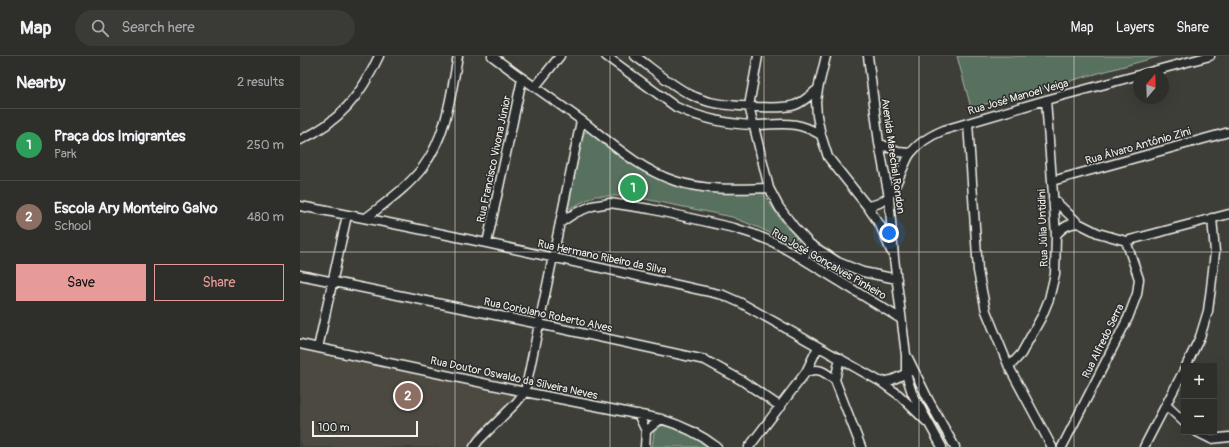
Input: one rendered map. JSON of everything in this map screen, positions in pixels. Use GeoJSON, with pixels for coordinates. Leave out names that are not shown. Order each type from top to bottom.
{"type":"FeatureCollection","features":[{"type":"Feature","properties":{"kind":"street"},"geometry":{"type":"LineString","coordinates":[[300,140],[320,129],[343,113],[359,94],[370,77],[379,56]]}},
{"type":"Feature","properties":{"kind":"street"},"geometry":{"type":"LineString","coordinates":[[366,218],[407,184],[423,168],[429,158],[442,132],[458,56]]}},
{"type":"Feature","properties":{"kind":"street"},"geometry":{"type":"LineString","coordinates":[[492,56],[651,171],[676,181],[717,189],[769,188]]}},
{"type":"Feature","properties":{"kind":"street"},"geometry":{"type":"LineString","coordinates":[[536,88],[560,56]]}},
{"type":"Feature","properties":{"kind":"street"},"geometry":{"type":"LineString","coordinates":[[606,56],[676,106],[688,112],[705,118],[753,125],[792,124],[804,126],[821,135]]}},
{"type":"Feature","properties":{"kind":"street"},"geometry":{"type":"LineString","coordinates":[[636,56],[678,87],[693,96],[710,102],[749,106],[783,107],[801,102],[818,89]]}},
{"type":"Feature","properties":{"kind":"street"},"geometry":{"type":"LineString","coordinates":[[758,56],[749,106],[769,188],[779,207],[810,244],[838,262],[863,272],[897,279]]}},
{"type":"Feature","properties":{"kind":"street"},"geometry":{"type":"LineString","coordinates":[[826,56],[816,101],[821,135],[828,157],[867,206],[880,225],[894,258]]}},
{"type":"Feature","properties":{"kind":"street","name":"Avenida Marechal Rondon"},"geometry":{"type":"LineString","coordinates":[[868,56],[879,143],[889,197],[894,258],[912,393],[942,447]]}},
{"type":"Feature","properties":{"kind":"street"},"geometry":{"type":"LineString","coordinates":[[1165,68],[1210,56]]}},
{"type":"Feature","properties":{"kind":"street","name":"Rua José Manoel Veiga"},"geometry":{"type":"LineString","coordinates":[[889,197],[910,153],[934,134],[1046,100],[1133,77]]}},
{"type":"Feature","properties":{"kind":"street","name":"Rua Francisco Vivona Júnior"},"geometry":{"type":"LineString","coordinates":[[487,243],[522,79]]}},
{"type":"Feature","properties":{"kind":"street","name":"Rua Júlia Untidini"},"geometry":{"type":"LineString","coordinates":[[1009,367],[1025,348],[1042,316],[1049,299],[1055,274],[1056,235],[1046,100]]}},
{"type":"Feature","properties":{"kind":"street"},"geometry":{"type":"LineString","coordinates":[[474,447],[525,392],[581,121]]}},
{"type":"Feature","properties":{"kind":"street"},"geometry":{"type":"LineString","coordinates":[[968,123],[978,271],[986,311],[1009,367],[1052,447]]}},
{"type":"Feature","properties":{"kind":"street","name":"Rua Álvaro Antônio Zini"},"geometry":{"type":"LineString","coordinates":[[1052,181],[1229,132]]}},
{"type":"Feature","properties":{"kind":"street"},"geometry":{"type":"LineString","coordinates":[[879,143],[898,152],[910,153]]}},
{"type":"Feature","properties":{"kind":"street"},"geometry":{"type":"LineString","coordinates":[[867,206],[881,203],[889,197]]}},
{"type":"Feature","properties":{"kind":"street"},"geometry":{"type":"LineString","coordinates":[[1053,199],[1078,223],[1098,233],[1126,241],[1229,214]]}},
{"type":"Feature","properties":{"kind":"street","name":"Rua José Gonçalves Pinheiro"},"geometry":{"type":"LineString","coordinates":[[560,223],[575,213],[592,206],[610,203],[625,204],[705,220],[734,228],[773,242],[902,319]]}},
{"type":"Feature","properties":{"kind":"street","name":"Rua Hermano Ribeiro da Silva"},"geometry":{"type":"LineString","coordinates":[[300,206],[487,243],[723,295],[742,303],[881,382],[899,395],[930,424]]}},
{"type":"Feature","properties":{"kind":"street"},"geometry":{"type":"LineString","coordinates":[[318,348],[347,215]]}},
{"type":"Feature","properties":{"kind":"street"},"geometry":{"type":"LineString","coordinates":[[1187,363],[1200,337],[1208,311],[1214,252],[1212,218]]}},
{"type":"Feature","properties":{"kind":"street"},"geometry":{"type":"LineString","coordinates":[[1056,235],[1063,227],[1071,223],[1078,223]]}},
{"type":"Feature","properties":{"kind":"street","name":"Rua Alfredo Serra"},"geometry":{"type":"LineString","coordinates":[[1062,447],[1128,318],[1137,294],[1139,279],[1126,241]]}},
{"type":"Feature","properties":{"kind":"street"},"geometry":{"type":"LineString","coordinates":[[803,259],[810,244]]}},
{"type":"Feature","properties":{"kind":"street","name":"Rua Coriolano Roberto Alves"},"geometry":{"type":"LineString","coordinates":[[300,275],[705,360],[741,380],[781,407]]}},
{"type":"Feature","properties":{"kind":"street","name":"Rua Doutor Oswaldo da Silveira Neves"},"geometry":{"type":"LineString","coordinates":[[300,344],[525,392],[661,419],[678,424],[706,438],[717,447]]}},
{"type":"Feature","properties":{"kind":"street"},"geometry":{"type":"LineString","coordinates":[[749,447],[781,407],[806,372],[818,347]]}},
{"type":"Feature","properties":{"kind":"street"},"geometry":{"type":"LineString","coordinates":[[835,380],[840,358]]}},
{"type":"Feature","properties":{"kind":"street"},"geometry":{"type":"LineString","coordinates":[[806,372],[814,369],[822,370],[835,380],[861,447]]}},
{"type":"Feature","properties":{"kind":"street"},"geometry":{"type":"LineString","coordinates":[[881,382],[892,380],[909,371]]}},
{"type":"Feature","properties":{"kind":"street","name":"Avenida Marechal Rondon"},"geometry":{"type":"LineString","coordinates":[[909,371],[922,388],[954,447]]}},
{"type":"Feature","properties":{"kind":"street"},"geometry":{"type":"LineString","coordinates":[[1144,447],[1181,376]]}},
{"type":"Feature","properties":{"kind":"street"},"geometry":{"type":"LineString","coordinates":[[899,395],[912,393],[922,388]]}},
{"type":"Feature","properties":{"kind":"street"},"geometry":{"type":"LineString","coordinates":[[1166,405],[1181,419]]}},
{"type":"Feature","properties":{"kind":"street"},"geometry":{"type":"LineString","coordinates":[[638,414],[646,431],[645,447]]}},
{"type":"Feature","properties":{"kind":"street"},"geometry":{"type":"LineString","coordinates":[[646,431],[661,419]]}},
{"type":"Feature","properties":{"kind":"street"},"geometry":{"type":"LineString","coordinates":[[1203,435],[1211,439],[1229,437]]}},
{"type":"Feature","properties":{"kind":"shaded area"},"geometry":{"type":"Polygon","coordinates":[[[300,350],[516,393],[514,399],[470,447],[305,447],[300,443],[300,350]]]}},
{"type":"Feature","properties":{"kind":"green space"},"geometry":{"type":"Polygon","coordinates":[[[957,56],[1161,56],[971,108],[957,56]]]}},
{"type":"Feature","properties":{"kind":"green space"},"geometry":{"type":"Polygon","coordinates":[[[589,131],[616,153],[642,169],[663,179],[760,189],[786,227],[800,239],[792,246],[764,230],[732,217],[630,196],[595,196],[568,209],[583,133],[589,131]]]}},
{"type":"Feature","properties":{"kind":"green space"},"geometry":{"type":"Polygon","coordinates":[[[655,424],[684,432],[711,447],[652,447],[655,424]]]}},
{"type":"Feature","properties":{"kind":"place","name":"Praça dos Imigrantes"},"geometry":{"type":"Point","coordinates":[633,188]}},
{"type":"Feature","properties":{"kind":"place","name":"Escola Ary Monteiro Galvo"},"geometry":{"type":"Point","coordinates":[408,396]}}]}
